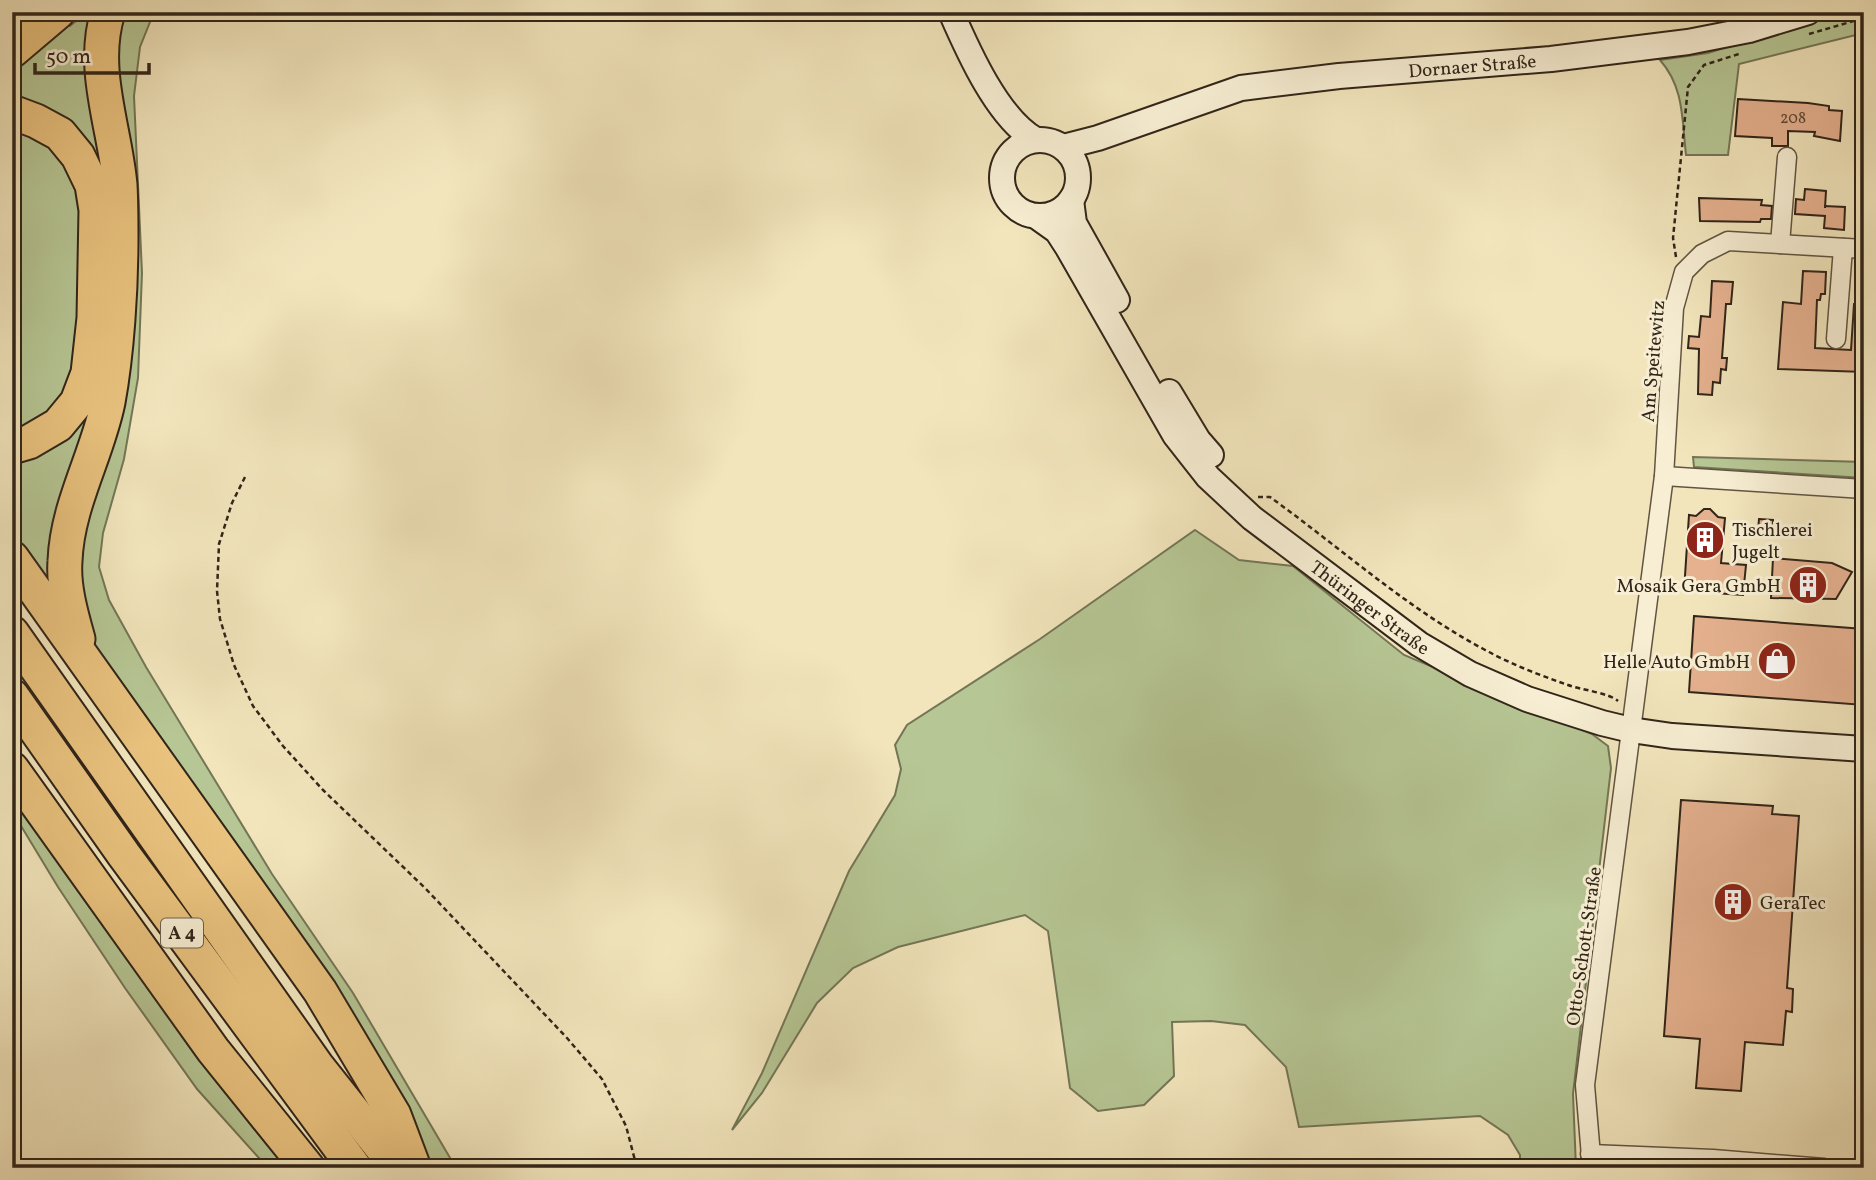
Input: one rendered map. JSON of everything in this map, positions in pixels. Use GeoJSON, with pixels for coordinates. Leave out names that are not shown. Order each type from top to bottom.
{"type":"FeatureCollection","features":[{"type":"Feature","properties":{"kind":"highway"},"geometry":{"type":"LineString","coordinates":[[12,33],[36,12]]}},
{"type":"Feature","properties":{"kind":"highway"},"geometry":{"type":"LineString","coordinates":[[12,51],[58,12]]}},
{"type":"Feature","properties":{"kind":"highway"},"geometry":{"type":"LineString","coordinates":[[85,661],[70,605],[64,562],[77,499],[97,445],[113,367],[121,227],[120,186],[102,73],[104,23],[108,12]]}},
{"type":"Feature","properties":{"kind":"highway"},"geometry":{"type":"LineString","coordinates":[[12,112],[60,134],[78,156],[92,185],[96,210],[94,318],[88,373],[77,402],[58,425],[29,442],[12,447]]}},
{"type":"Feature","properties":{"kind":"highway"},"geometry":{"type":"LineString","coordinates":[[12,558],[320,990],[394,1115],[414,1168]]}},
{"type":"Feature","properties":{"kind":"highway","name":"A 4"},"geometry":{"type":"LineString","coordinates":[[12,633],[317,1066],[398,1168]]}},
{"type":"Feature","properties":{"kind":"highway","name":"A 4"},"geometry":{"type":"LineString","coordinates":[[12,696],[124,855],[355,1168]]}},
{"type":"Feature","properties":{"kind":"highway"},"geometry":{"type":"LineString","coordinates":[[12,769],[213,1050],[308,1168]]}},
{"type":"Feature","properties":{"kind":"main road"},"geometry":{"type":"LineString","coordinates":[[951,12],[988,87],[1008,156]]}},
{"type":"Feature","properties":{"kind":"main road","name":"Dornaer Straße"},"geometry":{"type":"LineString","coordinates":[[1063,147],[1241,88],[1339,76],[1551,59],[1804,24]]}},
{"type":"Feature","properties":{"kind":"main road"},"geometry":{"type":"LineString","coordinates":[[988,87],[1021,130],[1036,140]]}},
{"type":"Feature","properties":{"kind":"main road","name":"Dornaer Straße"},"geometry":{"type":"LineString","coordinates":[[1074,188],[1083,167],[1138,124]]}},
{"type":"Feature","properties":{"kind":"main road"},"geometry":{"type":"LineString","coordinates":[[1036,140],[1053,142],[1063,147],[1071,156],[1074,188],[1056,212],[1036,216],[1012,205],[1005,194],[1002,181],[1008,156],[1021,145],[1036,140]]}},
{"type":"Feature","properties":{"kind":"main road","name":"Thüringer Straße"},"geometry":{"type":"LineString","coordinates":[[1074,188],[1074,223],[1198,440],[1236,484],[1251,497],[1429,632],[1468,655],[1554,693],[1672,736],[1864,749]]}},
{"type":"Feature","properties":{"kind":"main road","name":"Thüringer Straße"},"geometry":{"type":"LineString","coordinates":[[1036,216],[1057,231],[1175,435],[1224,494],[1398,628],[1470,674],[1527,699],[1602,723],[1668,720],[1864,734]]}},
{"type":"Feature","properties":{"kind":"street"},"geometry":{"type":"LineString","coordinates":[[1780,244],[1787,157]]}},
{"type":"Feature","properties":{"kind":"street"},"geometry":{"type":"LineString","coordinates":[[1684,272],[1702,254],[1728,241],[1864,249]]}},
{"type":"Feature","properties":{"kind":"street"},"geometry":{"type":"LineString","coordinates":[[1836,339],[1843,248]]}},
{"type":"Feature","properties":{"kind":"street","name":"Am Speitewitz"},"geometry":{"type":"LineString","coordinates":[[1632,723],[1664,476],[1674,308],[1684,272]]}},
{"type":"Feature","properties":{"kind":"street"},"geometry":{"type":"LineString","coordinates":[[1664,476],[1864,489]]}},
{"type":"Feature","properties":{"kind":"street","name":"Otto-Schott-Straße"},"geometry":{"type":"LineString","coordinates":[[1591,1161],[1585,1085],[1632,723]]}},
{"type":"Feature","properties":{"kind":"street"},"geometry":{"type":"LineString","coordinates":[[1591,1161],[1713,1159],[1824,1168]]}},
{"type":"Feature","properties":{"kind":"path"},"geometry":{"type":"LineString","coordinates":[[1804,24],[1864,18]]}},
{"type":"Feature","properties":{"kind":"path"},"geometry":{"type":"LineString","coordinates":[[1684,272],[1676,258],[1673,238],[1688,87],[1704,65],[1751,50]]}},
{"type":"Feature","properties":{"kind":"path"},"geometry":{"type":"LineString","coordinates":[[245,477],[232,503],[219,544],[217,591],[220,619],[234,665],[253,706],[283,746],[323,790],[425,888],[567,1038],[602,1079],[626,1126],[637,1168]]}},
{"type":"Feature","properties":{"kind":"path"},"geometry":{"type":"LineString","coordinates":[[1251,497],[1270,497],[1440,622],[1490,653],[1566,685],[1595,694],[1611,695],[1632,723]]}},
{"type":"Feature","properties":{"kind":"green space"},"geometry":{"type":"Polygon","coordinates":[[[87,12],[97,12],[104,141],[106,375],[60,598],[12,545],[12,456],[69,427],[104,206],[12,103],[12,64],[61,23],[70,26],[87,12]]]}},
{"type":"Feature","properties":{"kind":"green space"},"geometry":{"type":"Polygon","coordinates":[[[113,12],[154,12],[140,47],[134,96],[142,273],[138,378],[124,459],[103,533],[99,567],[109,600],[146,667],[272,874],[353,993],[456,1168],[435,1168],[100,658],[85,628],[76,599],[84,509],[113,12]]]}},
{"type":"Feature","properties":{"kind":"green space"},"geometry":{"type":"Polygon","coordinates":[[[1840,12],[1864,12],[1864,33],[1739,64],[1728,155],[1686,155],[1678,92],[1660,60],[1708,53],[1840,12]]]}},
{"type":"Feature","properties":{"kind":"green space"},"geometry":{"type":"Polygon","coordinates":[[[12,126],[34,133],[66,159],[86,208],[82,352],[66,402],[12,439],[12,126]]]}},
{"type":"Feature","properties":{"kind":"green space"},"geometry":{"type":"Polygon","coordinates":[[[1693,457],[1864,462],[1864,478],[1694,467],[1693,457]]]}},
{"type":"Feature","properties":{"kind":"green space"},"geometry":{"type":"Polygon","coordinates":[[[1195,530],[1239,560],[1293,566],[1404,655],[1592,734],[1608,746],[1611,768],[1573,1094],[1576,1168],[1520,1168],[1520,1155],[1508,1135],[1480,1116],[1299,1127],[1286,1067],[1245,1025],[1211,1021],[1172,1022],[1174,1076],[1144,1105],[1098,1111],[1070,1088],[1048,931],[1025,915],[898,947],[853,968],[817,1003],[762,1093],[732,1130],[762,1073],[849,871],[895,795],[901,769],[895,745],[907,725],[1040,639],[1195,530]]]}},
{"type":"Feature","properties":{"kind":"green space"},"geometry":{"type":"Polygon","coordinates":[[[12,794],[297,1168],[268,1168],[197,1089],[58,887],[12,811],[12,794]]]}},
{"type":"Feature","properties":{"kind":"building"},"geometry":{"type":"Polygon","coordinates":[[[1738,99],[1808,103],[1842,111],[1840,141],[1814,136],[1815,132],[1788,131],[1788,146],[1772,146],[1772,138],[1735,136],[1738,99]]]}},
{"type":"Feature","properties":{"kind":"building"},"geometry":{"type":"Polygon","coordinates":[[[1805,189],[1826,191],[1825,206],[1845,207],[1844,230],[1824,228],[1825,216],[1795,214],[1796,199],[1804,200],[1805,189]]]}},
{"type":"Feature","properties":{"kind":"building"},"geometry":{"type":"Polygon","coordinates":[[[1699,198],[1762,200],[1761,205],[1772,206],[1771,219],[1761,219],[1760,222],[1700,221],[1699,198]]]}},
{"type":"Feature","properties":{"kind":"building"},"geometry":{"type":"Polygon","coordinates":[[[1803,271],[1826,272],[1825,294],[1821,294],[1820,300],[1817,300],[1815,348],[1851,350],[1854,304],[1864,305],[1864,372],[1778,369],[1783,302],[1801,304],[1803,271]]]}},
{"type":"Feature","properties":{"kind":"building"},"geometry":{"type":"Polygon","coordinates":[[[1712,281],[1733,282],[1731,304],[1726,304],[1722,358],[1727,358],[1726,370],[1721,369],[1720,383],[1713,382],[1712,395],[1698,394],[1699,349],[1688,348],[1689,336],[1699,337],[1701,316],[1710,317],[1712,281]]]}},
{"type":"Feature","properties":{"kind":"building","name":"Tischlerei Jugelt"},"geometry":{"type":"Polygon","coordinates":[[[1704,509],[1710,509],[1718,517],[1725,518],[1721,563],[1746,565],[1743,595],[1684,591],[1689,515],[1696,516],[1704,509]]]}},
{"type":"Feature","properties":{"kind":"building"},"geometry":{"type":"Polygon","coordinates":[[[1759,519],[1773,520],[1773,532],[1758,531],[1759,519]]]}},
{"type":"Feature","properties":{"kind":"building","name":"Mosaik Gera GmbH"},"geometry":{"type":"Polygon","coordinates":[[[1773,558],[1832,563],[1852,572],[1836,599],[1771,598],[1773,558]]]}},
{"type":"Feature","properties":{"kind":"building","name":"Helle Auto GmbH"},"geometry":{"type":"Polygon","coordinates":[[[1694,616],[1864,629],[1864,705],[1689,692],[1694,616]]]}},
{"type":"Feature","properties":{"kind":"building","name":"GeraTec"},"geometry":{"type":"Polygon","coordinates":[[[1681,800],[1773,806],[1772,814],[1799,816],[1787,988],[1793,989],[1792,1012],[1786,1011],[1783,1045],[1745,1042],[1741,1091],[1696,1088],[1700,1039],[1664,1036],[1681,800]]]}},
{"type":"Feature","properties":{"kind":"place","name":"Tischlerei Jugelt"},"geometry":{"type":"Point","coordinates":[1705,540]}},
{"type":"Feature","properties":{"kind":"place","name":"Mosaik Gera GmbH"},"geometry":{"type":"Point","coordinates":[1808,585]}},
{"type":"Feature","properties":{"kind":"place","name":"Helle Auto GmbH"},"geometry":{"type":"Point","coordinates":[1777,661]}},
{"type":"Feature","properties":{"kind":"place","name":"GeraTec"},"geometry":{"type":"Point","coordinates":[1733,902]}}]}
